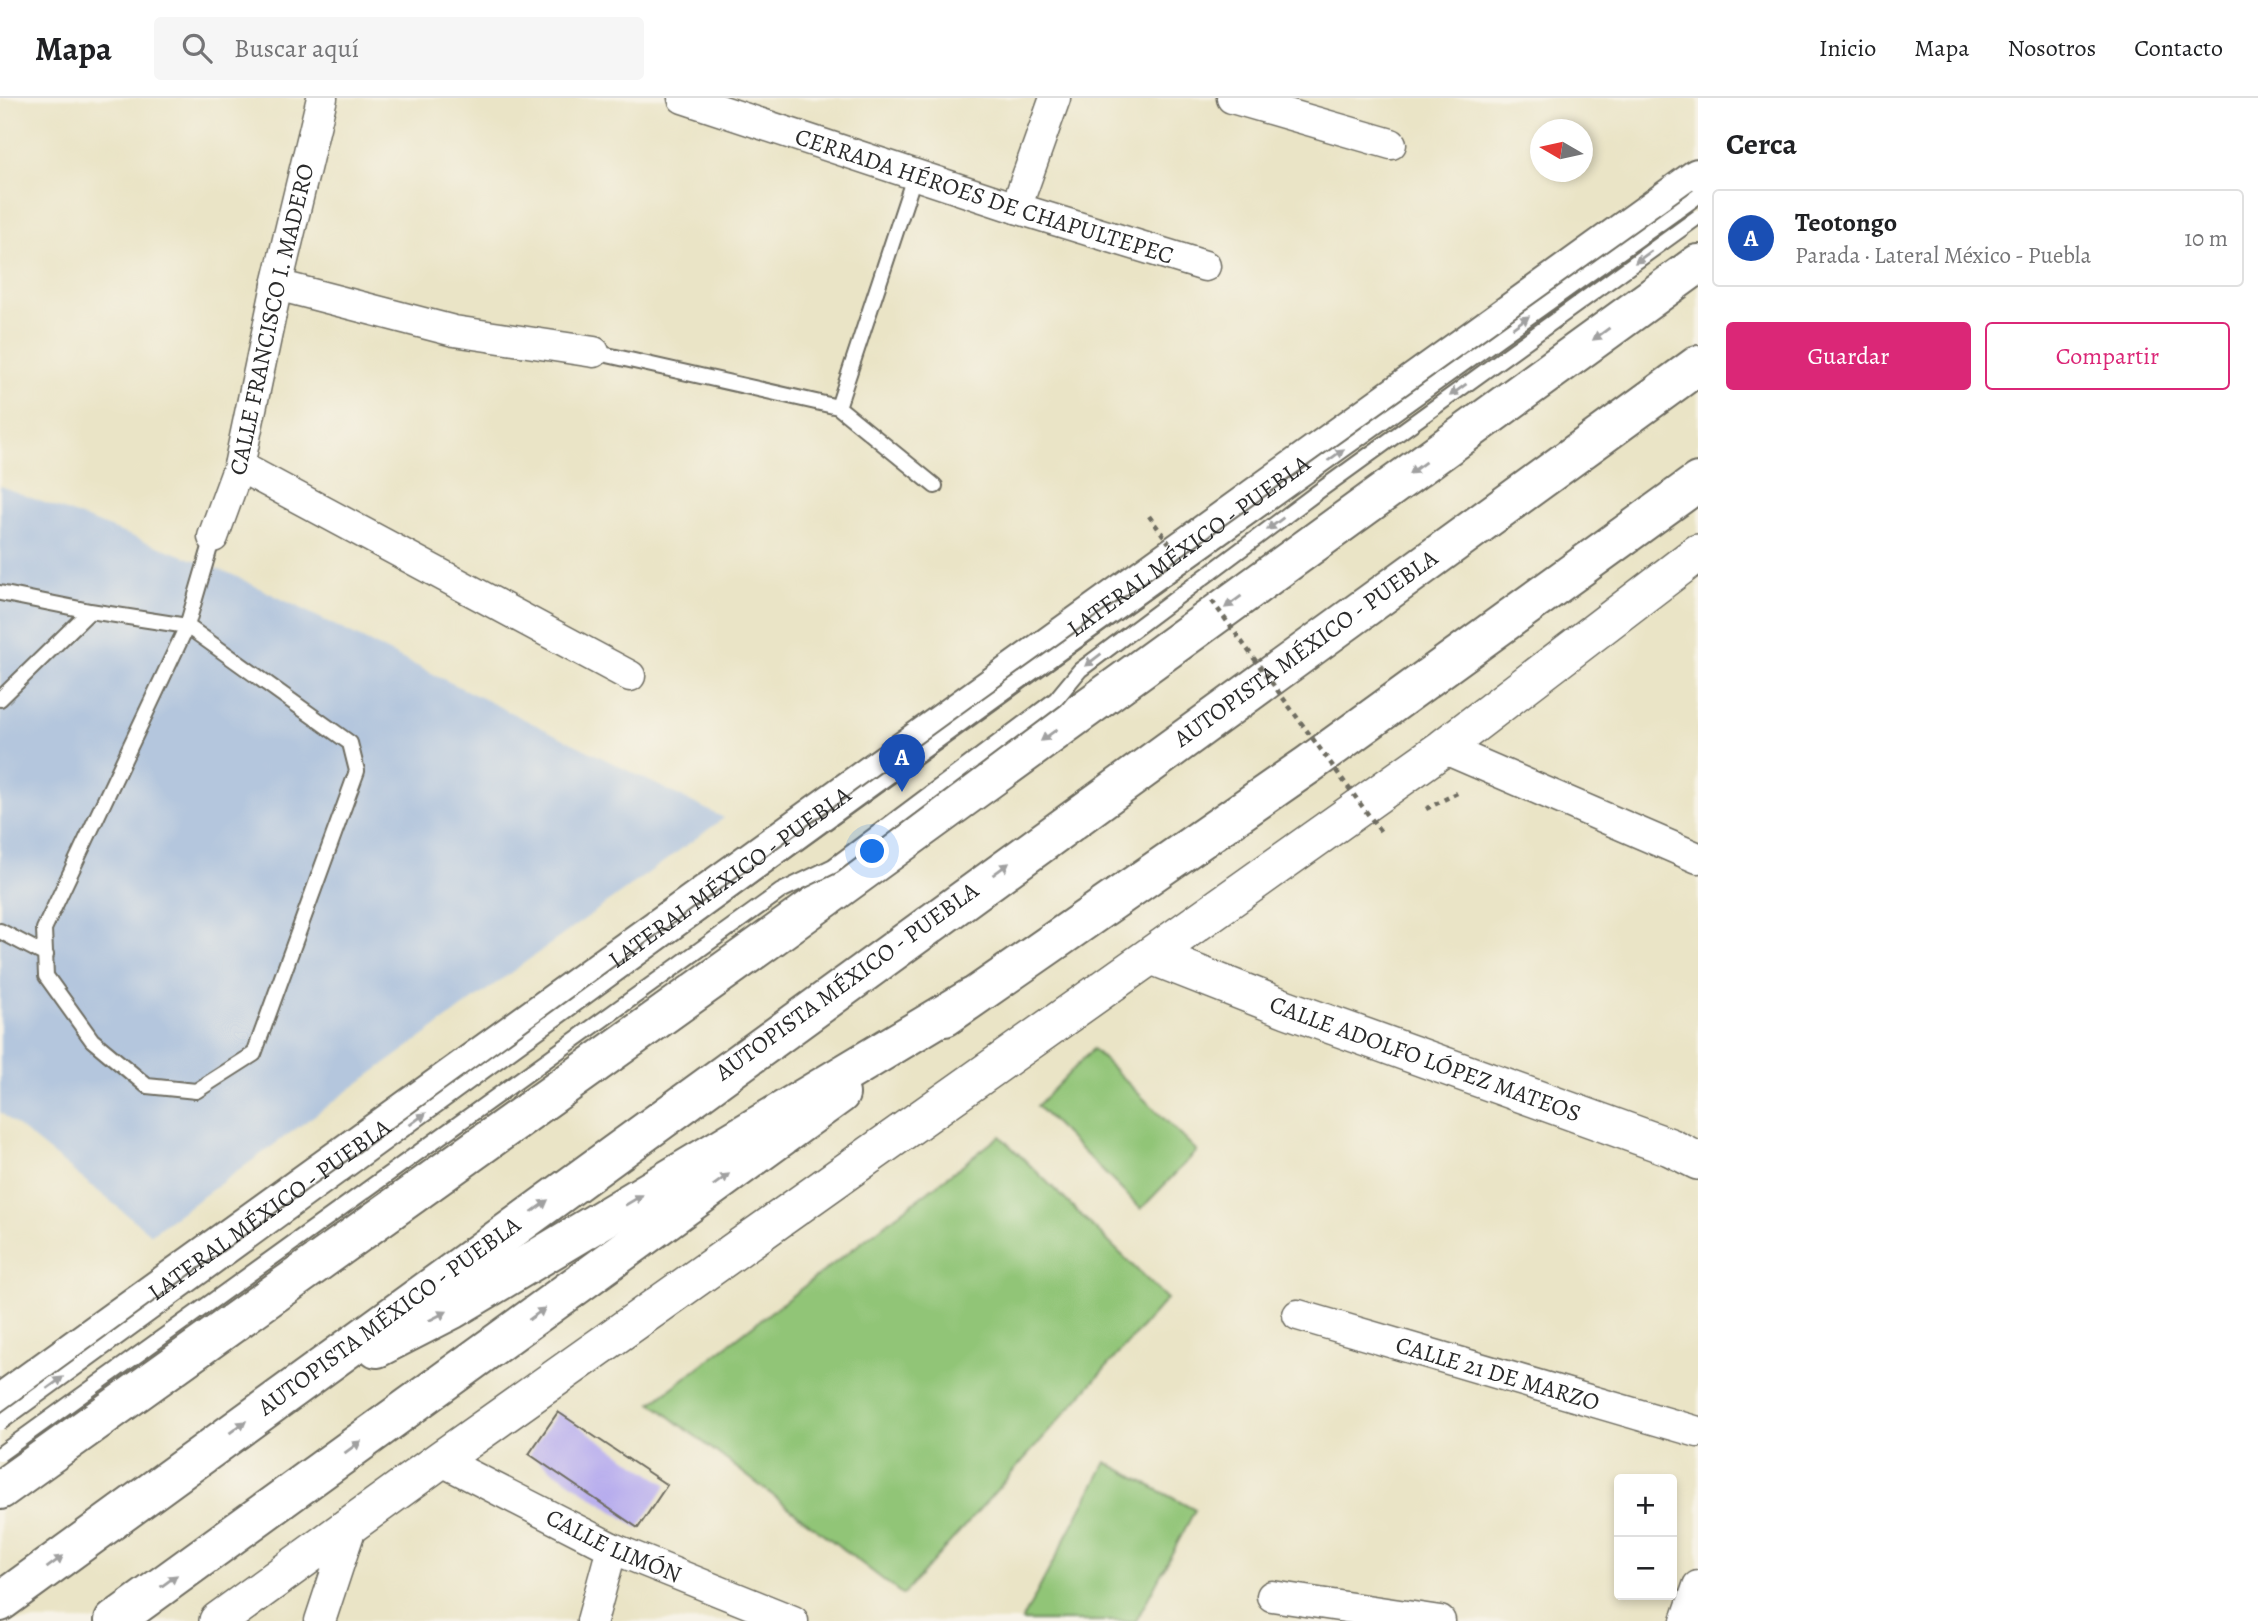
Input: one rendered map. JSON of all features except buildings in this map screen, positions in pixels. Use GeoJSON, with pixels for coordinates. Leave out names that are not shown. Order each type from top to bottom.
{"type":"FeatureCollection","features":[{"type":"Feature","properties":{"kind":"highway","name":"LATERAL MÉXICO - PUEBLA"},"geometry":{"type":"LineString","coordinates":[[0,1404],[1698,178]]}},
{"type":"Feature","properties":{"kind":"highway"},"geometry":{"type":"LineString","coordinates":[[0,1490],[772,937],[1698,264]]}},
{"type":"Feature","properties":{"kind":"highway","name":"AUTOPISTA MÉXICO - PUEBLA"},"geometry":{"type":"LineString","coordinates":[[0,1602],[1279,666],[1698,365]]}},
{"type":"Feature","properties":{"kind":"highway"},"geometry":{"type":"LineString","coordinates":[[114,1621],[971,998],[1308,765],[1698,482]]}},
{"type":"Feature","properties":{"kind":"highway"},"geometry":{"type":"LineString","coordinates":[[269,1404],[453,1309],[971,998]]}},
{"type":"Feature","properties":{"kind":"street","name":"CALLE FRANCISCO I. MADERO"},"geometry":{"type":"LineString","coordinates":[[213,537],[239,466],[277,285],[321,98]]}},
{"type":"Feature","properties":{"kind":"street","name":"CERRADA HÉROES DE CHAPULTEPEC"},"geometry":{"type":"LineString","coordinates":[[683,98],[1016,208],[1205,266]]}},
{"type":"Feature","properties":{"kind":"street"},"geometry":{"type":"LineString","coordinates":[[1016,208],[1055,98]]}},
{"type":"Feature","properties":{"kind":"street"},"geometry":{"type":"LineString","coordinates":[[1232,98],[1391,144]]}},
{"type":"Feature","properties":{"kind":"street"},"geometry":{"type":"LineString","coordinates":[[277,285],[454,331],[594,352]]}},
{"type":"Feature","properties":{"kind":"street"},"geometry":{"type":"LineString","coordinates":[[239,466],[630,676]]}},
{"type":"Feature","properties":{"kind":"street"},"geometry":{"type":"LineString","coordinates":[[218,1621],[440,1460],[1443,748],[1698,553]]}},
{"type":"Feature","properties":{"kind":"street"},"geometry":{"type":"LineString","coordinates":[[1443,748],[1698,858]]}},
{"type":"Feature","properties":{"kind":"street","name":"CALLE ADOLFO LÓPEZ MATEOS"},"geometry":{"type":"LineString","coordinates":[[1152,956],[1287,1009],[1670,1147],[1698,1161]]}},
{"type":"Feature","properties":{"kind":"street","name":"CALLE 21 DE MARZO"},"geometry":{"type":"LineString","coordinates":[[1298,1315],[1698,1432]]}},
{"type":"Feature","properties":{"kind":"street","name":"CALLE LIMÓN"},"geometry":{"type":"LineString","coordinates":[[440,1460],[612,1548],[793,1621]]}},
{"type":"Feature","properties":{"kind":"street"},"geometry":{"type":"LineString","coordinates":[[320,1621],[352,1524]]}},
{"type":"Feature","properties":{"kind":"street"},"geometry":{"type":"LineString","coordinates":[[592,1621],[612,1548]]}},
{"type":"Feature","properties":{"kind":"street"},"geometry":{"type":"LineString","coordinates":[[1686,1621],[1698,1586]]}},
{"type":"Feature","properties":{"kind":"street"},"geometry":{"type":"LineString","coordinates":[[1272,1596],[1440,1621]]}},
{"type":"Feature","properties":{"kind":"lane"},"geometry":{"type":"LineString","coordinates":[[838,407],[915,174]]}},
{"type":"Feature","properties":{"kind":"lane"},"geometry":{"type":"LineString","coordinates":[[0,1423],[977,712],[1698,196]]}},
{"type":"Feature","properties":{"kind":"lane"},"geometry":{"type":"LineString","coordinates":[[0,1454],[781,891],[833,866],[1056,699],[1080,670],[1123,637],[1698,216]]}},
{"type":"Feature","properties":{"kind":"lane"},"geometry":{"type":"LineString","coordinates":[[594,352],[838,407],[935,486]]}},
{"type":"Feature","properties":{"kind":"lane"},"geometry":{"type":"LineString","coordinates":[[0,593],[187,626],[350,743],[357,771],[254,1054],[196,1091],[148,1086],[92,1040],[46,976],[44,929],[187,626],[213,537]]}},
{"type":"Feature","properties":{"kind":"lane"},"geometry":{"type":"LineString","coordinates":[[0,699],[90,611]]}},
{"type":"Feature","properties":{"kind":"lane"},"geometry":{"type":"LineString","coordinates":[[0,931],[46,955]]}},
{"type":"Feature","properties":{"kind":"path"},"geometry":{"type":"LineString","coordinates":[[1149,516],[1173,548]]}},
{"type":"Feature","properties":{"kind":"path"},"geometry":{"type":"LineString","coordinates":[[1205,592],[1381,832],[1392,826]]}},
{"type":"Feature","properties":{"kind":"path"},"geometry":{"type":"LineString","coordinates":[[1416,814],[1497,772]]}},
{"type":"Feature","properties":{"kind":"shaded area"},"geometry":{"type":"Polygon","coordinates":[[[0,486],[231,574],[724,818],[151,1234],[0,1112],[0,486]]]}},
{"type":"Feature","properties":{"kind":"green space"},"geometry":{"type":"Polygon","coordinates":[[[1093,1049],[1197,1151],[1141,1209],[1037,1106],[1093,1049]]]}},
{"type":"Feature","properties":{"kind":"green space"},"geometry":{"type":"Polygon","coordinates":[[[1000,1136],[1167,1299],[903,1595],[652,1403],[1000,1136]]]}},
{"type":"Feature","properties":{"kind":"green space"},"geometry":{"type":"Polygon","coordinates":[[[1106,1462],[1195,1510],[1136,1621],[1022,1621],[1106,1462]]]}},
{"type":"Feature","properties":{"kind":"place","name":"Teotongo"},"geometry":{"type":"Point","coordinates":[902,792]}}]}
